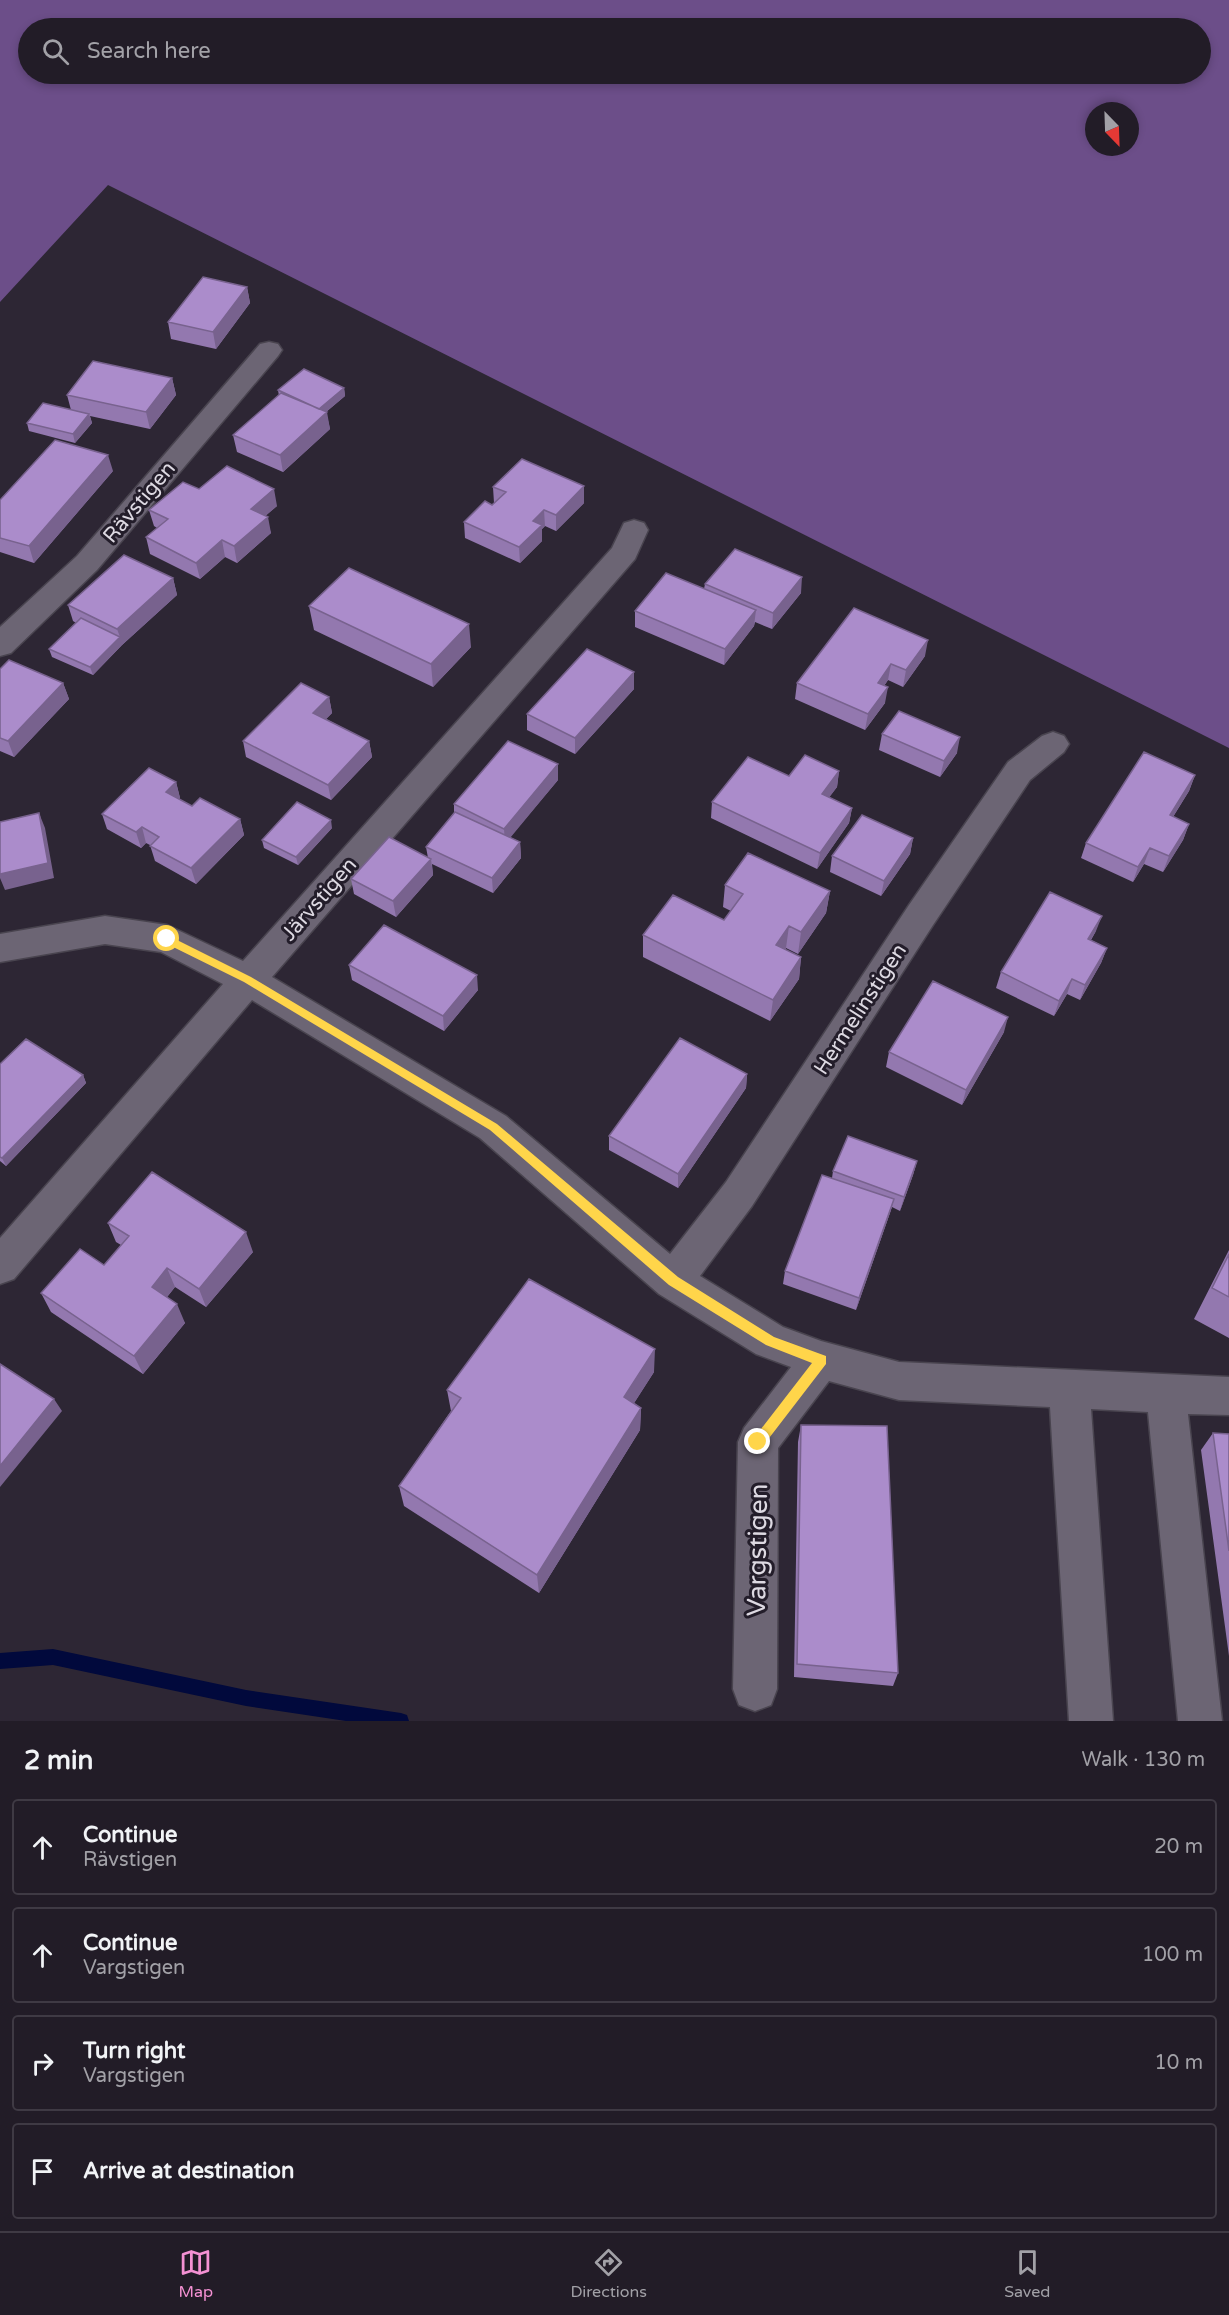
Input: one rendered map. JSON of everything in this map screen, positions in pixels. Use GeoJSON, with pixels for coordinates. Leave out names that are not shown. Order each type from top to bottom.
{"type":"FeatureCollection","features":[{"type":"Feature","properties":{"kind":"street","name":"Rävstigen"},"geometry":{"type":"LineString","coordinates":[[0,645],[87,562],[268,350]]}},
{"type":"Feature","properties":{"kind":"street","name":"Järvstigen"},"geometry":{"type":"LineString","coordinates":[[0,1266],[625,552],[633,530]]}},
{"type":"Feature","properties":{"kind":"street","name":"Hermelinstigen"},"geometry":{"type":"LineString","coordinates":[[674,1281],[739,1194],[921,915],[1019,771],[1053,744]]}},
{"type":"Feature","properties":{"kind":"street"},"geometry":{"type":"LineString","coordinates":[[0,948],[105,930],[167,939],[248,980],[493,1127],[674,1281],[770,1341],[821,1360],[899,1380],[1229,1396]]}},
{"type":"Feature","properties":{"kind":"street","name":"Vargstigen"},"geometry":{"type":"LineString","coordinates":[[755,1689],[758,1442],[821,1360]]}},
{"type":"Feature","properties":{"kind":"street"},"geometry":{"type":"LineString","coordinates":[[1069,1388],[1091,1721]]}},
{"type":"Feature","properties":{"kind":"street"},"geometry":{"type":"LineString","coordinates":[[1166,1393],[1200,1721]]}},
{"type":"Feature","properties":{"kind":"shaded area"},"geometry":{"type":"Polygon","coordinates":[[[0,0],[1229,0],[1229,748],[108,185],[0,302],[0,0]]]}},
{"type":"Feature","properties":{"kind":"building"},"geometry":{"type":"Polygon","coordinates":[[[203,277],[247,287],[213,332],[168,322],[203,277]]]}},
{"type":"Feature","properties":{"kind":"building"},"geometry":{"type":"Polygon","coordinates":[[[93,361],[172,378],[146,412],[67,395],[93,361]]]}},
{"type":"Feature","properties":{"kind":"building"},"geometry":{"type":"Polygon","coordinates":[[[304,369],[344,388],[319,409],[278,390],[304,369]]]}},
{"type":"Feature","properties":{"kind":"building"},"geometry":{"type":"Polygon","coordinates":[[[281,393],[327,412],[280,455],[233,435],[281,393]]]}},
{"type":"Feature","properties":{"kind":"building"},"geometry":{"type":"Polygon","coordinates":[[[43,403],[89,414],[73,434],[27,423],[43,403]]]}},
{"type":"Feature","properties":{"kind":"building"},"geometry":{"type":"Polygon","coordinates":[[[55,440],[108,455],[29,546],[0,538],[0,500],[55,440]]]}},
{"type":"Feature","properties":{"kind":"building"},"geometry":{"type":"Polygon","coordinates":[[[522,459],[584,486],[556,515],[544,510],[533,521],[542,525],[519,547],[464,522],[485,501],[492,505],[506,492],[493,487],[522,459]]]}},
{"type":"Feature","properties":{"kind":"building"},"geometry":{"type":"Polygon","coordinates":[[[227,466],[274,489],[251,509],[268,517],[234,546],[222,540],[196,563],[146,537],[168,519],[149,510],[183,482],[199,489],[227,466]]]}},
{"type":"Feature","properties":{"kind":"building"},"geometry":{"type":"Polygon","coordinates":[[[735,549],[802,577],[773,613],[705,584],[735,549]]]}},
{"type":"Feature","properties":{"kind":"building"},"geometry":{"type":"Polygon","coordinates":[[[124,555],[173,578],[117,629],[68,605],[124,555]]]}},
{"type":"Feature","properties":{"kind":"building"},"geometry":{"type":"Polygon","coordinates":[[[349,568],[469,624],[431,664],[309,606],[349,568]]]}},
{"type":"Feature","properties":{"kind":"building"},"geometry":{"type":"Polygon","coordinates":[[[666,573],[756,610],[725,649],[635,611],[666,573]]]}},
{"type":"Feature","properties":{"kind":"building"},"geometry":{"type":"Polygon","coordinates":[[[854,608],[928,640],[906,670],[891,664],[878,683],[888,687],[868,714],[797,683],[854,608]]]}},
{"type":"Feature","properties":{"kind":"building"},"geometry":{"type":"Polygon","coordinates":[[[81,618],[120,637],[90,667],[49,649],[81,618]]]}},
{"type":"Feature","properties":{"kind":"building"},"geometry":{"type":"Polygon","coordinates":[[[587,649],[634,672],[575,738],[527,714],[587,649]]]}},
{"type":"Feature","properties":{"kind":"building"},"geometry":{"type":"Polygon","coordinates":[[[9,660],[63,683],[8,741],[0,738],[0,669],[9,660]]]}},
{"type":"Feature","properties":{"kind":"building"},"geometry":{"type":"Polygon","coordinates":[[[301,683],[329,697],[313,713],[369,741],[328,785],[243,741],[301,683]]]}},
{"type":"Feature","properties":{"kind":"building"},"geometry":{"type":"Polygon","coordinates":[[[899,711],[960,737],[944,761],[882,734],[899,711]]]}},
{"type":"Feature","properties":{"kind":"building"},"geometry":{"type":"Polygon","coordinates":[[[508,741],[558,764],[504,829],[454,804],[508,741]]]}},
{"type":"Feature","properties":{"kind":"building"},"geometry":{"type":"Polygon","coordinates":[[[1144,752],[1195,775],[1170,815],[1189,824],[1169,856],[1150,848],[1138,867],[1086,843],[1144,752]]]}},
{"type":"Feature","properties":{"kind":"building"},"geometry":{"type":"Polygon","coordinates":[[[805,755],[839,771],[822,794],[852,808],[820,853],[712,802],[748,757],[789,776],[805,755]]]}},
{"type":"Feature","properties":{"kind":"building"},"geometry":{"type":"Polygon","coordinates":[[[149,768],[176,782],[166,792],[192,806],[200,798],[240,819],[191,868],[150,846],[159,837],[142,827],[136,832],[102,814],[149,768]]]}},
{"type":"Feature","properties":{"kind":"building"},"geometry":{"type":"Polygon","coordinates":[[[297,802],[331,820],[296,857],[262,840],[297,802]]]}},
{"type":"Feature","properties":{"kind":"building"},"geometry":{"type":"Polygon","coordinates":[[[455,812],[520,842],[492,878],[426,847],[455,812]]]}},
{"type":"Feature","properties":{"kind":"building"},"geometry":{"type":"Polygon","coordinates":[[[39,813],[48,863],[0,874],[0,822],[39,813]]]}},
{"type":"Feature","properties":{"kind":"building"},"geometry":{"type":"Polygon","coordinates":[[[862,815],[913,838],[884,881],[832,856],[862,815]]]}},
{"type":"Feature","properties":{"kind":"building"},"geometry":{"type":"Polygon","coordinates":[[[389,837],[431,859],[393,901],[351,879],[389,837]]]}},
{"type":"Feature","properties":{"kind":"building"},"geometry":{"type":"Polygon","coordinates":[[[748,853],[830,891],[801,932],[789,926],[776,945],[801,957],[773,1000],[643,935],[673,895],[724,920],[743,894],[725,885],[748,853]]]}},
{"type":"Feature","properties":{"kind":"building"},"geometry":{"type":"Polygon","coordinates":[[[1050,892],[1102,916],[1088,939],[1107,948],[1085,985],[1072,979],[1059,1001],[1001,972],[1050,892]]]}},
{"type":"Feature","properties":{"kind":"building"},"geometry":{"type":"Polygon","coordinates":[[[384,925],[477,975],[443,1016],[349,965],[384,925]]]}},
{"type":"Feature","properties":{"kind":"building"},"geometry":{"type":"Polygon","coordinates":[[[933,981],[1008,1017],[966,1090],[889,1052],[933,981]]]}},
{"type":"Feature","properties":{"kind":"building"},"geometry":{"type":"Polygon","coordinates":[[[680,1038],[747,1074],[678,1174],[609,1136],[680,1038]]]}},
{"type":"Feature","properties":{"kind":"building"},"geometry":{"type":"Polygon","coordinates":[[[26,1039],[83,1075],[2,1158],[0,1157],[0,1064],[26,1039]]]}},
{"type":"Feature","properties":{"kind":"building"},"geometry":{"type":"Polygon","coordinates":[[[848,1136],[917,1161],[904,1197],[833,1171],[848,1136]]]}},
{"type":"Feature","properties":{"kind":"building"},"geometry":{"type":"Polygon","coordinates":[[[152,1172],[246,1232],[199,1289],[167,1268],[152,1287],[177,1304],[134,1356],[41,1293],[80,1249],[104,1265],[129,1236],[108,1223],[152,1172]]]}},
{"type":"Feature","properties":{"kind":"building"},"geometry":{"type":"Polygon","coordinates":[[[822,1175],[894,1199],[859,1298],[785,1271],[822,1175]]]}},
{"type":"Feature","properties":{"kind":"building"},"geometry":{"type":"Polygon","coordinates":[[[1229,1254],[1229,1297],[1212,1288],[1229,1254]]]}},
{"type":"Feature","properties":{"kind":"building"},"geometry":{"type":"Polygon","coordinates":[[[529,1279],[655,1349],[624,1397],[641,1408],[537,1575],[399,1486],[461,1398],[447,1390],[529,1279]]]}},
{"type":"Feature","properties":{"kind":"building"},"geometry":{"type":"Polygon","coordinates":[[[0,1364],[54,1399],[0,1466],[0,1364]]]}},
{"type":"Feature","properties":{"kind":"building"},"geometry":{"type":"Polygon","coordinates":[[[801,1425],[887,1426],[898,1673],[797,1664],[801,1425]]]}},
{"type":"Feature","properties":{"kind":"building"},"geometry":{"type":"Polygon","coordinates":[[[1213,1433],[1229,1434],[1229,1551],[1213,1433]]]}},
{"type":"Feature","properties":{"kind":"waterway"},"geometry":{"type":"LineString","coordinates":[[0,1661],[53,1657],[246,1698],[401,1721]]}},
{"type":"Feature","properties":{"kind":"route"},"geometry":{"type":"LineString","coordinates":[[167,939],[248,980],[493,1127],[674,1281],[770,1341],[821,1360],[758,1442]]}}]}
